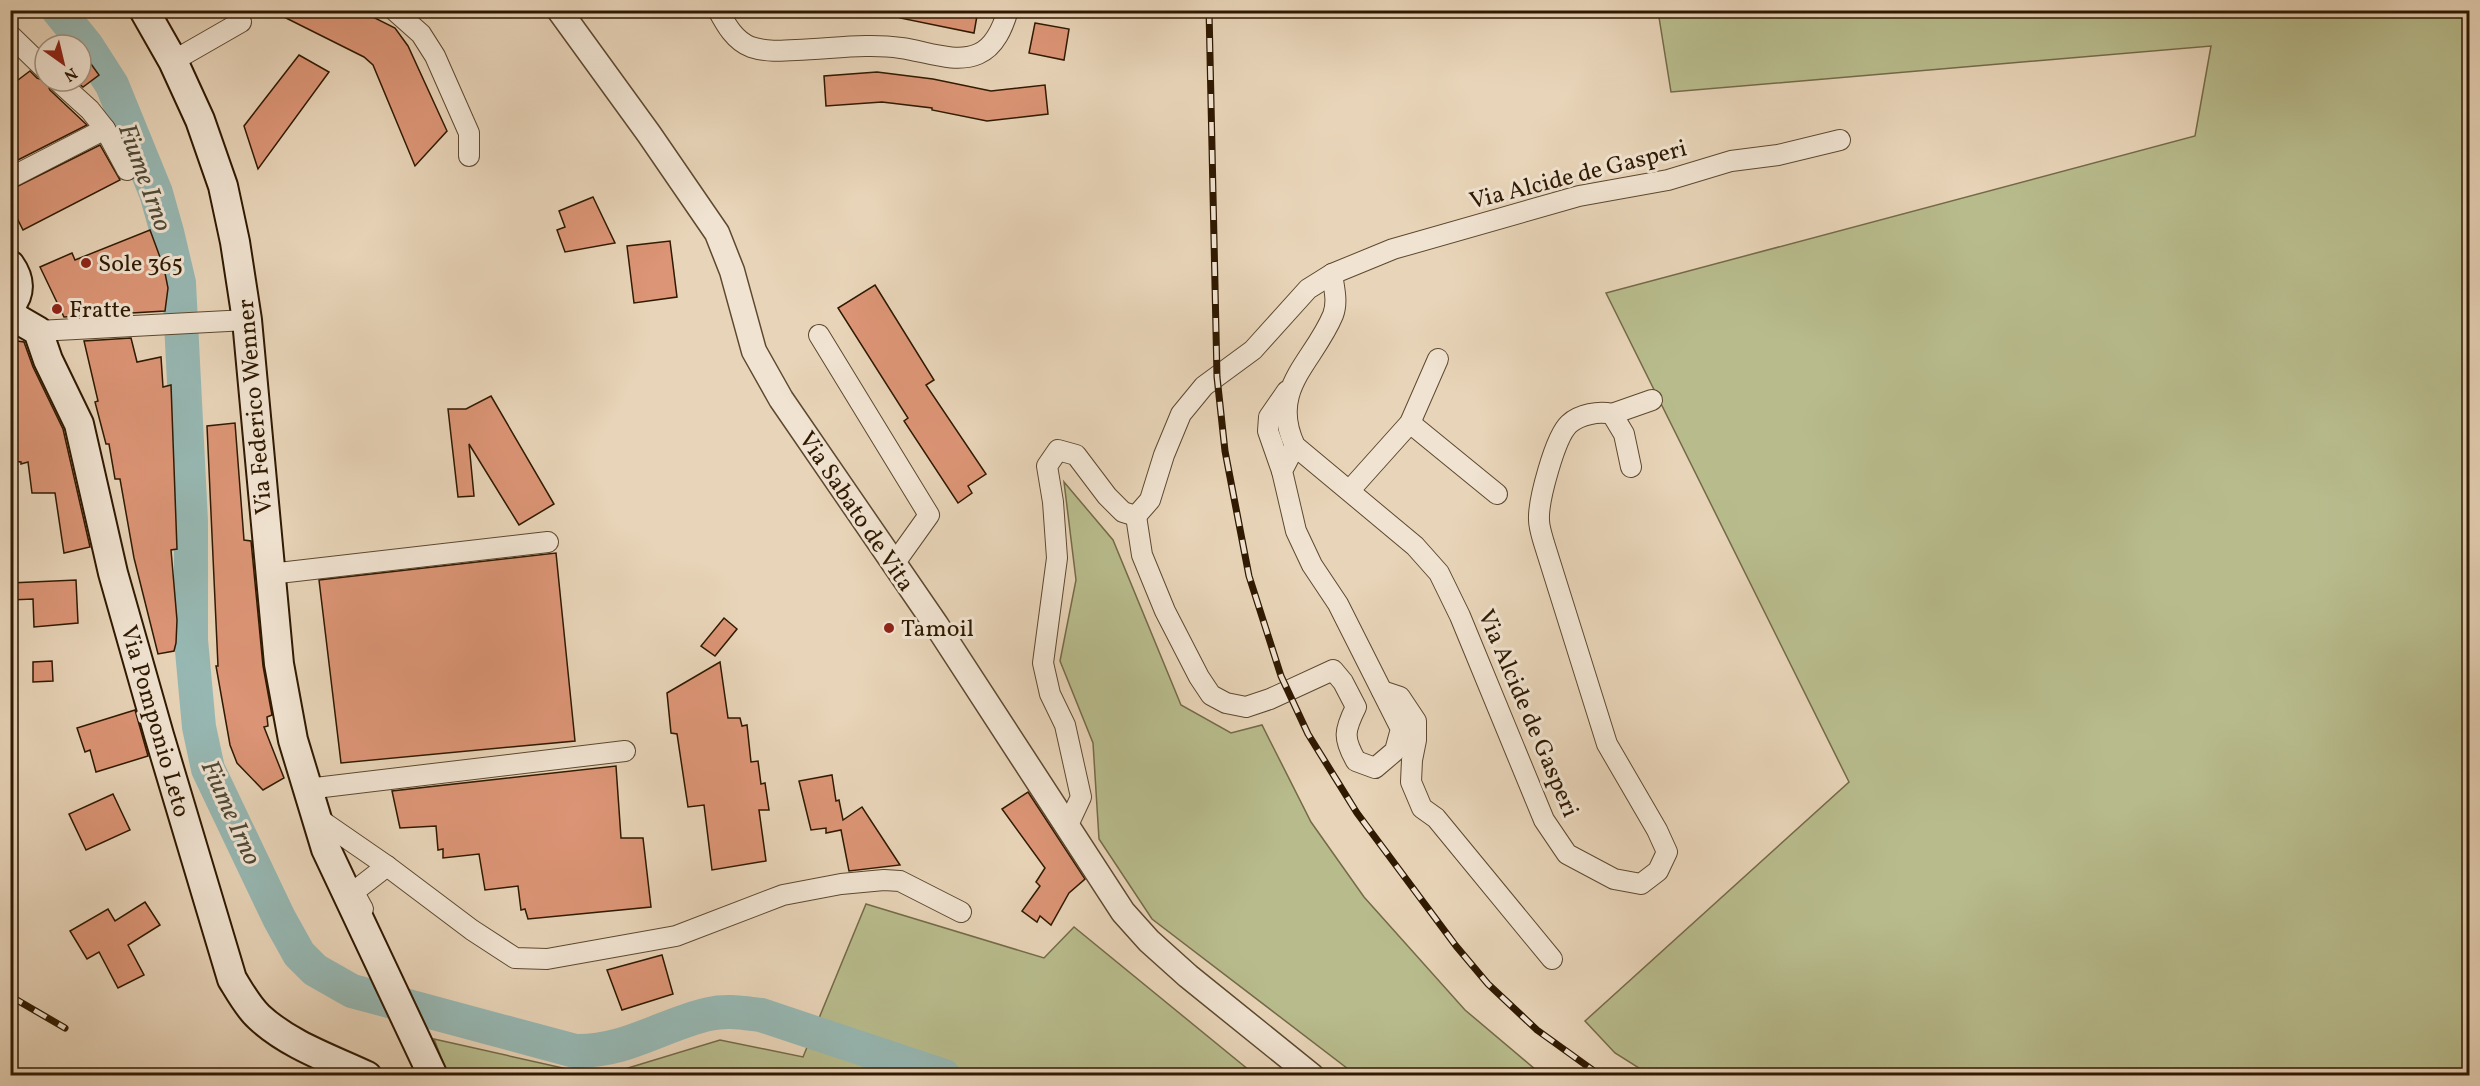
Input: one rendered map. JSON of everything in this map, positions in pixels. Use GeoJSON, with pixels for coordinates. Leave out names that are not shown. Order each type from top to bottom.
{"type":"FeatureCollection","features":[{"type":"Feature","properties":{"kind":"main road","name":"Via Federico Wenner"},"geometry":{"type":"LineString","coordinates":[[144,10],[173,61],[200,120],[223,186],[247,320],[284,701],[307,789],[326,849],[433,1076]]}},
{"type":"Feature","properties":{"kind":"main road"},"geometry":{"type":"LineString","coordinates":[[10,265],[18,283],[18,292],[10,306]]}},
{"type":"Feature","properties":{"kind":"main road"},"geometry":{"type":"LineString","coordinates":[[10,319],[19,320],[38,331]]}},
{"type":"Feature","properties":{"kind":"main road","name":"Via Pomponio Leto"},"geometry":{"type":"LineString","coordinates":[[38,331],[48,360],[79,424],[113,573],[232,979],[259,1017],[278,1031],[303,1047],[367,1076]]}},
{"type":"Feature","properties":{"kind":"street"},"geometry":{"type":"LineString","coordinates":[[394,10],[421,34],[435,56],[469,133],[469,156]]}},
{"type":"Feature","properties":{"kind":"street","name":"Via Sabato de Vita"},"geometry":{"type":"LineString","coordinates":[[559,10],[650,134],[717,233],[732,271],[747,330],[762,369],[894,564],[1123,912],[1149,941],[1188,976],[1312,1076]]}},
{"type":"Feature","properties":{"kind":"street"},"geometry":{"type":"LineString","coordinates":[[718,10],[739,41],[762,50],[841,49],[871,46],[902,48],[964,58],[980,54],[990,44],[1003,29],[1008,10]]}},
{"type":"Feature","properties":{"kind":"street"},"geometry":{"type":"LineString","coordinates":[[173,61],[241,22]]}},
{"type":"Feature","properties":{"kind":"street"},"geometry":{"type":"LineString","coordinates":[[10,35],[33,57]]}},
{"type":"Feature","properties":{"kind":"street"},"geometry":{"type":"LineString","coordinates":[[71,93],[90,110],[105,129],[127,170]]}},
{"type":"Feature","properties":{"kind":"street"},"geometry":{"type":"LineString","coordinates":[[10,178],[105,129]]}},
{"type":"Feature","properties":{"kind":"street","name":"Via Alcide de Gasperi"},"geometry":{"type":"LineString","coordinates":[[1136,516],[1150,500],[1164,455],[1186,407],[1204,386],[1253,350],[1308,289],[1332,274],[1393,249],[1579,196],[1668,180],[1731,161],[1778,155],[1840,140]]}},
{"type":"Feature","properties":{"kind":"street"},"geometry":{"type":"LineString","coordinates":[[1067,827],[1081,797],[1065,725],[1050,694],[1043,663],[1057,558],[1053,502],[1047,466],[1058,450],[1076,455],[1107,496],[1123,512],[1136,516],[1142,555],[1165,610],[1199,677],[1211,695],[1226,703],[1246,707],[1270,699],[1333,670],[1343,682],[1356,707],[1347,725],[1346,743],[1356,761],[1375,768],[1395,751],[1401,729],[1338,604],[1312,565],[1296,531],[1282,471],[1268,431],[1269,417],[1334,314],[1336,297],[1332,274]]}},
{"type":"Feature","properties":{"kind":"street"},"geometry":{"type":"LineString","coordinates":[[38,331],[247,320]]}},
{"type":"Feature","properties":{"kind":"street"},"geometry":{"type":"LineString","coordinates":[[819,335],[929,515],[894,564]]}},
{"type":"Feature","properties":{"kind":"street"},"geometry":{"type":"LineString","coordinates":[[1350,490],[1410,423],[1438,359]]}},
{"type":"Feature","properties":{"kind":"street"},"geometry":{"type":"LineString","coordinates":[[1282,471],[1295,446],[1287,430],[1286,411],[1290,386]]}},
{"type":"Feature","properties":{"kind":"street"},"geometry":{"type":"LineString","coordinates":[[1630,467],[1624,434],[1612,414],[1652,400]]}},
{"type":"Feature","properties":{"kind":"street","name":"Via Alcide de Gasperi"},"geometry":{"type":"LineString","coordinates":[[1295,446],[1415,546],[1439,573],[1460,616],[1514,752],[1544,820],[1568,854],[1614,879],[1641,884],[1658,871],[1667,852],[1657,830],[1607,744],[1544,543],[1539,520],[1544,481],[1556,448],[1569,424],[1598,411],[1612,414]]}},
{"type":"Feature","properties":{"kind":"street"},"geometry":{"type":"LineString","coordinates":[[1410,423],[1497,494]]}},
{"type":"Feature","properties":{"kind":"street"},"geometry":{"type":"LineString","coordinates":[[270,574],[548,542]]}},
{"type":"Feature","properties":{"kind":"street"},"geometry":{"type":"LineString","coordinates":[[1382,691],[1400,697],[1416,721],[1412,782],[1422,808],[1436,818],[1552,959]]}},
{"type":"Feature","properties":{"kind":"street"},"geometry":{"type":"LineString","coordinates":[[307,789],[625,751]]}},
{"type":"Feature","properties":{"kind":"street"},"geometry":{"type":"LineString","coordinates":[[316,817],[515,958],[531,960],[676,936],[783,895],[841,884],[884,880],[900,881],[961,912]]}},
{"type":"Feature","properties":{"kind":"street","name":"Via Federico Wenner"},"geometry":{"type":"LineString","coordinates":[[381,965],[377,936],[359,903],[356,890],[387,866]]}},
{"type":"Feature","properties":{"kind":"green space"},"geometry":{"type":"Polygon","coordinates":[[[1658,11],[2469,11],[2469,1075],[1650,1075],[1615,1053],[1585,1021],[1849,782],[1606,293],[2195,136],[2211,46],[1671,92],[1658,11]]]}},
{"type":"Feature","properties":{"kind":"green space"},"geometry":{"type":"Polygon","coordinates":[[[1064,482],[1113,540],[1181,705],[1231,733],[1262,725],[1311,822],[1364,897],[1465,1010],[1535,1069],[1547,1075],[1356,1075],[1152,919],[1099,839],[1093,743],[1060,661],[1076,580],[1064,482]]]}},
{"type":"Feature","properties":{"kind":"green space"},"geometry":{"type":"Polygon","coordinates":[[[866,904],[1044,958],[1074,927],[1255,1075],[605,1075],[720,1040],[803,1057],[866,904]]]}},
{"type":"Feature","properties":{"kind":"green space"},"geometry":{"type":"Polygon","coordinates":[[[434,1039],[594,1075],[448,1075],[434,1039]]]}},
{"type":"Feature","properties":{"kind":"building"},"geometry":{"type":"Polygon","coordinates":[[[270,10],[359,10],[395,28],[408,46],[447,131],[415,166],[373,65],[364,57],[270,10]]]}},
{"type":"Feature","properties":{"kind":"building"},"geometry":{"type":"Polygon","coordinates":[[[900,10],[978,10],[974,33],[900,18],[900,10]]]}},
{"type":"Feature","properties":{"kind":"building"},"geometry":{"type":"Polygon","coordinates":[[[1035,23],[1069,29],[1064,60],[1029,53],[1035,23]]]}},
{"type":"Feature","properties":{"kind":"building"},"geometry":{"type":"Polygon","coordinates":[[[299,55],[329,72],[258,169],[244,126],[299,55]]]}},
{"type":"Feature","properties":{"kind":"building"},"geometry":{"type":"Polygon","coordinates":[[[93,67],[99,75],[93,80],[93,67]]]}},
{"type":"Feature","properties":{"kind":"building"},"geometry":{"type":"Polygon","coordinates":[[[30,71],[33,74],[33,93],[53,93],[87,125],[10,164],[10,86],[30,71]]]}},
{"type":"Feature","properties":{"kind":"building"},"geometry":{"type":"Polygon","coordinates":[[[877,72],[933,79],[991,91],[1045,85],[1048,114],[987,121],[932,110],[932,108],[882,102],[826,106],[824,76],[877,72]]]}},
{"type":"Feature","properties":{"kind":"building"},"geometry":{"type":"Polygon","coordinates":[[[100,145],[120,180],[23,230],[10,204],[10,190],[100,145]]]}},
{"type":"Feature","properties":{"kind":"building"},"geometry":{"type":"Polygon","coordinates":[[[593,197],[615,243],[565,252],[557,230],[565,227],[559,211],[593,197]]]}},
{"type":"Feature","properties":{"kind":"building"},"geometry":{"type":"Polygon","coordinates":[[[150,230],[164,268],[168,288],[165,311],[64,317],[40,267],[72,253],[75,260],[150,230]]]}},
{"type":"Feature","properties":{"kind":"building"},"geometry":{"type":"Polygon","coordinates":[[[670,241],[677,297],[634,303],[627,246],[670,241]]]}},
{"type":"Feature","properties":{"kind":"building"},"geometry":{"type":"Polygon","coordinates":[[[875,285],[934,380],[926,385],[986,474],[968,486],[972,493],[958,503],[904,421],[908,418],[838,308],[875,285]]]}},
{"type":"Feature","properties":{"kind":"building"},"geometry":{"type":"Polygon","coordinates":[[[131,338],[137,362],[161,357],[163,387],[171,385],[177,549],[171,550],[177,620],[176,643],[174,651],[158,654],[134,558],[120,479],[115,479],[109,444],[106,444],[95,402],[98,401],[84,341],[131,338]]]}},
{"type":"Feature","properties":{"kind":"building"},"geometry":{"type":"Polygon","coordinates":[[[10,340],[24,342],[33,367],[63,429],[90,547],[64,553],[55,493],[32,493],[28,462],[21,464],[21,462],[10,461],[10,340]]]}},
{"type":"Feature","properties":{"kind":"building"},"geometry":{"type":"Polygon","coordinates":[[[491,396],[554,504],[519,525],[469,444],[474,496],[458,497],[448,409],[466,409],[491,396]]]}},
{"type":"Feature","properties":{"kind":"building"},"geometry":{"type":"Polygon","coordinates":[[[235,423],[244,540],[251,541],[263,666],[272,715],[267,717],[268,726],[264,727],[284,778],[263,790],[237,763],[230,745],[216,666],[218,666],[207,426],[235,423]]]}},
{"type":"Feature","properties":{"kind":"building"},"geometry":{"type":"Polygon","coordinates":[[[556,553],[575,741],[341,763],[319,580],[556,553]]]}},
{"type":"Feature","properties":{"kind":"building"},"geometry":{"type":"Polygon","coordinates":[[[76,580],[78,623],[34,627],[33,599],[10,600],[10,583],[76,580]]]}},
{"type":"Feature","properties":{"kind":"building"},"geometry":{"type":"Polygon","coordinates":[[[724,618],[737,629],[715,656],[701,646],[724,618]]]}},
{"type":"Feature","properties":{"kind":"building"},"geometry":{"type":"Polygon","coordinates":[[[52,661],[53,681],[33,682],[33,662],[52,661]]]}},
{"type":"Feature","properties":{"kind":"building"},"geometry":{"type":"Polygon","coordinates":[[[720,662],[728,718],[740,718],[742,726],[747,725],[751,762],[758,761],[761,784],[765,783],[769,810],[759,810],[766,861],[712,870],[704,805],[688,807],[677,734],[671,733],[667,693],[720,662]]]}},
{"type":"Feature","properties":{"kind":"building"},"geometry":{"type":"Polygon","coordinates":[[[135,710],[148,756],[96,772],[90,750],[85,752],[77,728],[135,710]]]}},
{"type":"Feature","properties":{"kind":"building"},"geometry":{"type":"Polygon","coordinates":[[[616,766],[621,838],[643,838],[651,907],[528,919],[525,909],[521,910],[518,886],[485,890],[479,854],[443,858],[443,849],[438,850],[436,826],[400,828],[392,791],[616,766]]]}},
{"type":"Feature","properties":{"kind":"building"},"geometry":{"type":"Polygon","coordinates":[[[832,775],[836,801],[839,800],[843,820],[862,807],[900,865],[849,871],[841,830],[826,833],[826,828],[811,830],[799,781],[832,775]]]}},
{"type":"Feature","properties":{"kind":"building"},"geometry":{"type":"Polygon","coordinates":[[[1028,792],[1085,879],[1069,893],[1051,925],[1040,916],[1037,922],[1022,911],[1040,886],[1036,882],[1045,868],[1002,809],[1028,792]]]}},
{"type":"Feature","properties":{"kind":"building"},"geometry":{"type":"Polygon","coordinates":[[[113,794],[130,830],[86,850],[69,814],[113,794]]]}},
{"type":"Feature","properties":{"kind":"building"},"geometry":{"type":"Polygon","coordinates":[[[145,902],[160,925],[128,945],[144,975],[118,988],[99,952],[87,959],[70,931],[108,909],[115,921],[145,902]]]}},
{"type":"Feature","properties":{"kind":"building"},"geometry":{"type":"Polygon","coordinates":[[[662,955],[673,994],[622,1010],[607,970],[662,955]]]}},
{"type":"Feature","properties":{"kind":"waterway","name":"Fiume Irno"},"geometry":{"type":"LineString","coordinates":[[58,10],[87,46],[112,85],[156,193],[167,232],[179,283],[191,521],[191,640],[199,727],[208,769],[279,918],[299,954],[315,970],[352,991],[575,1051],[594,1050],[628,1043],[709,1014],[735,1012],[761,1015],[944,1076]]}},
{"type":"Feature","properties":{"kind":"railway"},"geometry":{"type":"LineString","coordinates":[[1209,10],[1217,377],[1225,451],[1249,576],[1281,676],[1308,734],[1357,813],[1456,946],[1488,984],[1537,1030],[1601,1076]]}},
{"type":"Feature","properties":{"kind":"railway"},"geometry":{"type":"LineString","coordinates":[[10,996],[65,1028]]}},
{"type":"Feature","properties":{"kind":"place","name":"Sole 365"},"geometry":{"type":"Point","coordinates":[86,263]}},
{"type":"Feature","properties":{"kind":"place","name":"Fratte"},"geometry":{"type":"Point","coordinates":[57,309]}},
{"type":"Feature","properties":{"kind":"place","name":"Tamoil"},"geometry":{"type":"Point","coordinates":[889,628]}}]}
